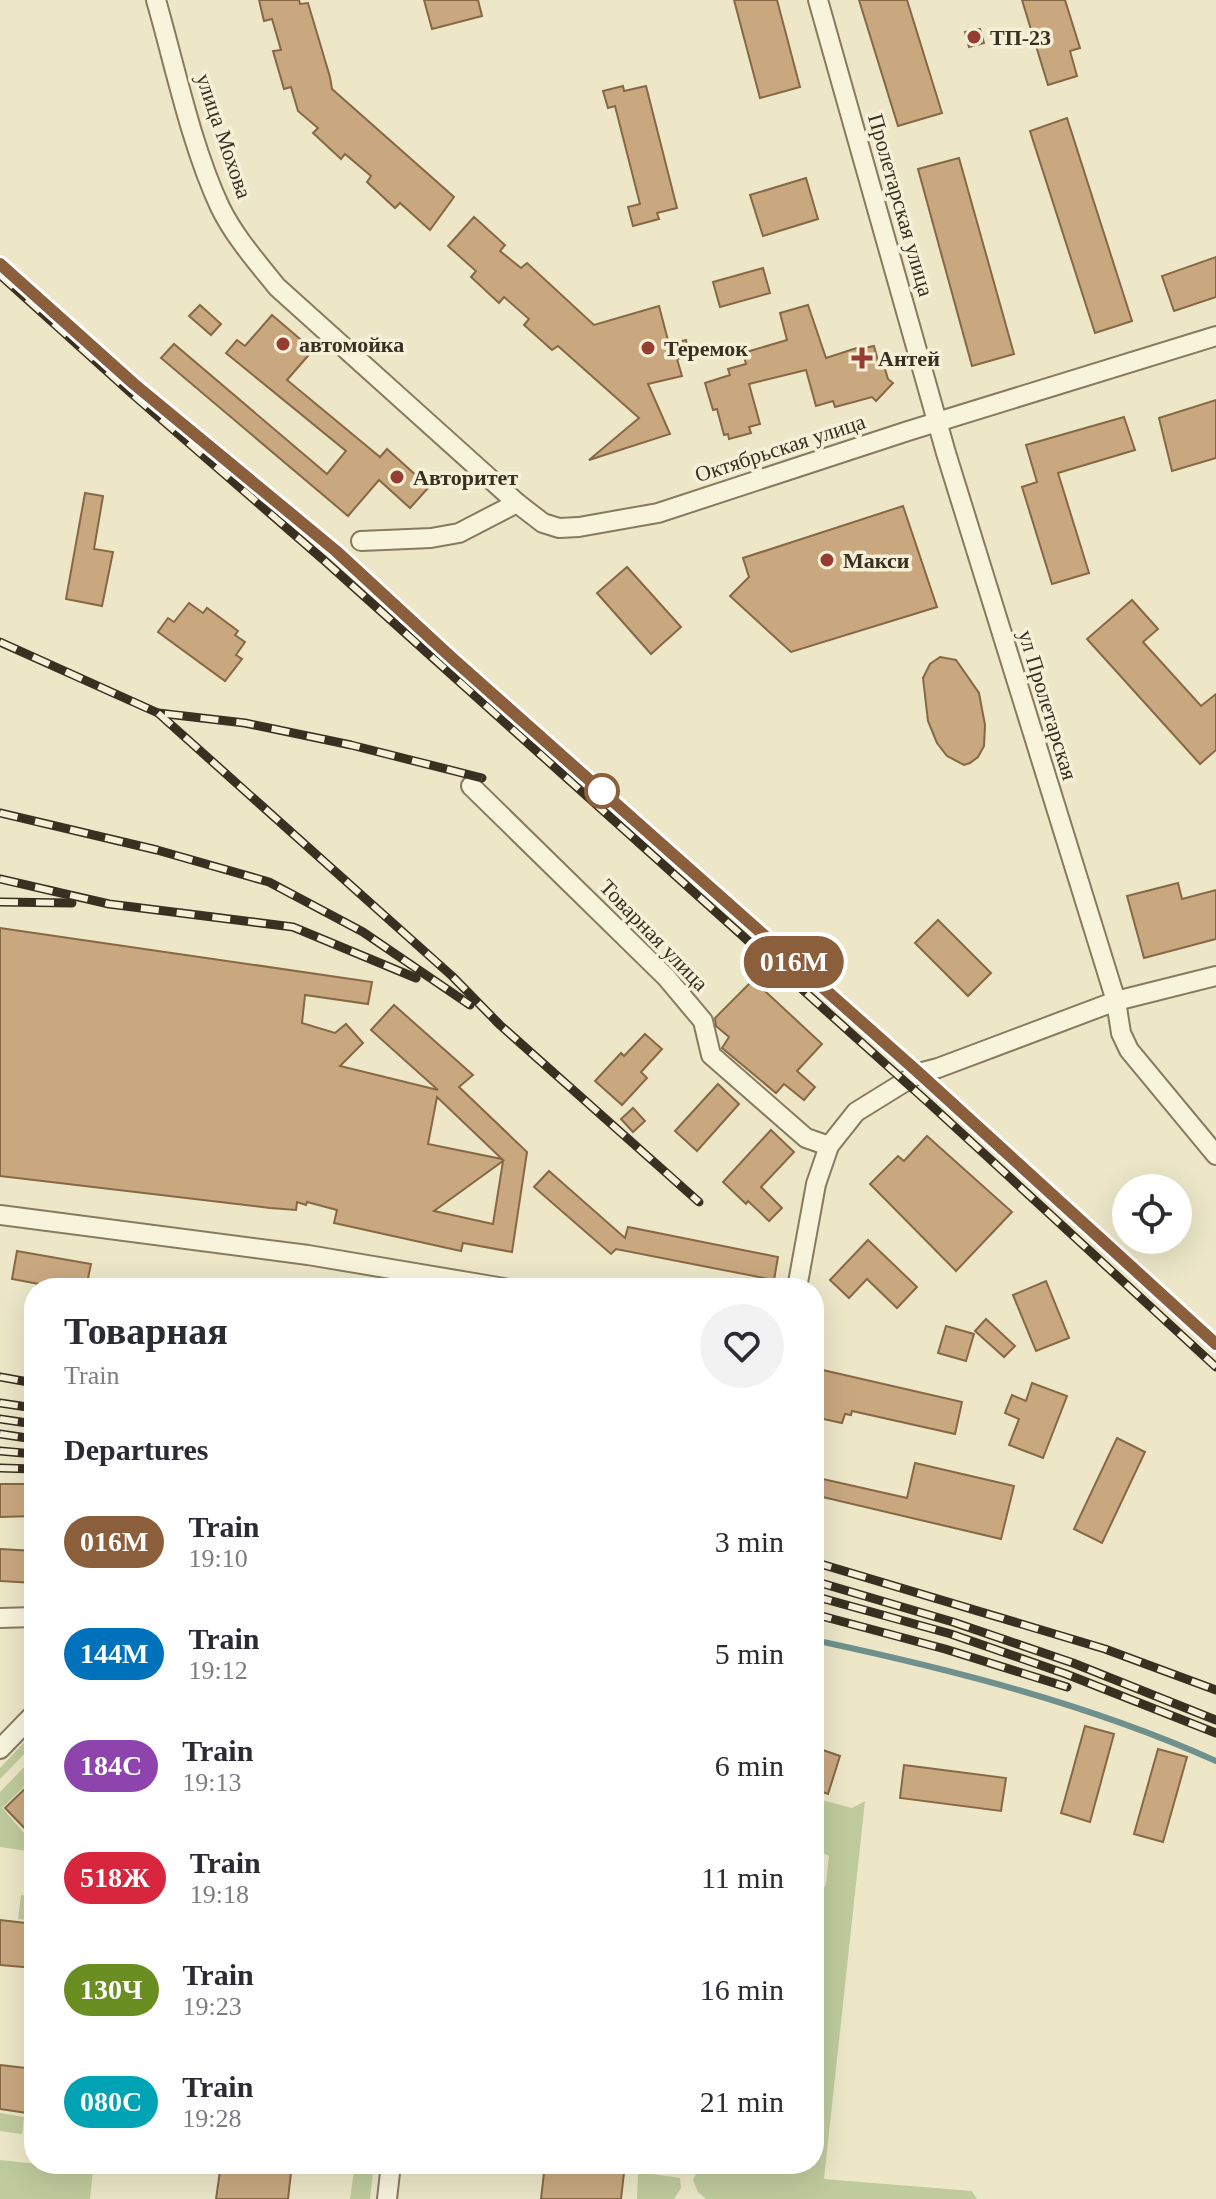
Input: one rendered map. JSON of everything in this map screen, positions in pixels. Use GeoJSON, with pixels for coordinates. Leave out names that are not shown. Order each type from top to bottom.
{"type":"FeatureCollection","features":[{"type":"Feature","properties":{"kind":"street","name":"улица Мохова"},"geometry":{"type":"LineString","coordinates":[[156,0],[203,162],[221,208],[245,248],[277,287],[517,503]]}},
{"type":"Feature","properties":{"kind":"street","name":"Пролетарская улица"},"geometry":{"type":"LineString","coordinates":[[818,0],[937,422]]}},
{"type":"Feature","properties":{"kind":"street","name":"Октябрьская улица"},"geometry":{"type":"LineString","coordinates":[[517,503],[543,523],[559,528],[645,515],[746,486],[937,422],[1216,336]]}},
{"type":"Feature","properties":{"kind":"street","name":"ул Пролетарская"},"geometry":{"type":"LineString","coordinates":[[937,422],[1116,1001],[1121,1033],[1129,1050],[1216,1155]]}},
{"type":"Feature","properties":{"kind":"street"},"geometry":{"type":"LineString","coordinates":[[361,541],[431,538],[459,533],[517,503]]}},
{"type":"Feature","properties":{"kind":"street","name":"Товарная улица"},"geometry":{"type":"LineString","coordinates":[[471,786],[666,977],[703,1021],[711,1055],[806,1138],[829,1146]]}},
{"type":"Feature","properties":{"kind":"street"},"geometry":{"type":"LineString","coordinates":[[799,1278],[816,1184],[829,1146],[856,1112],[919,1073],[1116,1001],[1216,976]]}},
{"type":"Feature","properties":{"kind":"street"},"geometry":{"type":"LineString","coordinates":[[0,1215],[308,1255],[445,1278]]}},
{"type":"Feature","properties":{"kind":"street"},"geometry":{"type":"LineString","coordinates":[[0,1618],[24,1617]]}},
{"type":"Feature","properties":{"kind":"street"},"geometry":{"type":"LineString","coordinates":[[0,1749],[24,1724]]}},
{"type":"Feature","properties":{"kind":"street"},"geometry":{"type":"LineString","coordinates":[[387,2199],[390,2174]]}},
{"type":"Feature","properties":{"kind":"green space"},"geometry":{"type":"Polygon","coordinates":[[[24,1743],[24,1754],[0,1779],[0,1768],[24,1743]]]}},
{"type":"Feature","properties":{"kind":"green space"},"geometry":{"type":"Polygon","coordinates":[[[24,1767],[24,1787],[2,1808],[24,1833],[24,1851],[0,1847],[0,1792],[24,1767]]]}},
{"type":"Feature","properties":{"kind":"green space"},"geometry":{"type":"Polygon","coordinates":[[[824,1801],[852,1808],[865,1801],[824,2179],[972,2191],[977,2199],[706,2199],[698,2192],[693,2180],[696,2174],[824,2174],[824,1888],[829,1856],[824,1853],[824,1801]]]}},
{"type":"Feature","properties":{"kind":"green space"},"geometry":{"type":"Polygon","coordinates":[[[21,1895],[24,1895],[24,1920],[18,1919],[21,1895]]]}},
{"type":"Feature","properties":{"kind":"green space"},"geometry":{"type":"Polygon","coordinates":[[[0,2113],[24,2117],[22,2134],[0,2131],[0,2113]]]}},
{"type":"Feature","properties":{"kind":"green space"},"geometry":{"type":"Polygon","coordinates":[[[0,2160],[24,2163],[24,2174],[93,2174],[90,2199],[0,2199],[0,2160]]]}},
{"type":"Feature","properties":{"kind":"green space"},"geometry":{"type":"Polygon","coordinates":[[[354,2174],[373,2174],[370,2199],[350,2199],[354,2174]]]}},
{"type":"Feature","properties":{"kind":"green space"},"geometry":{"type":"Polygon","coordinates":[[[638,2174],[680,2178],[681,2188],[674,2199],[637,2199],[638,2174]]]}},
{"type":"Feature","properties":{"kind":"building"},"geometry":{"type":"Polygon","coordinates":[[[259,0],[299,0],[300,4],[308,3],[332,89],[454,197],[430,230],[400,203],[395,208],[367,182],[371,176],[345,154],[341,159],[313,133],[318,128],[298,111],[291,87],[284,89],[273,51],[281,50],[272,19],[264,21],[259,0]]]}},
{"type":"Feature","properties":{"kind":"building"},"geometry":{"type":"Polygon","coordinates":[[[424,0],[478,0],[482,16],[432,29],[424,0]]]}},
{"type":"Feature","properties":{"kind":"building"},"geometry":{"type":"Polygon","coordinates":[[[734,0],[777,0],[800,87],[760,98],[734,0]]]}},
{"type":"Feature","properties":{"kind":"building"},"geometry":{"type":"Polygon","coordinates":[[[859,0],[907,0],[942,113],[898,126],[859,0]]]}},
{"type":"Feature","properties":{"kind":"building"},"geometry":{"type":"Polygon","coordinates":[[[1022,0],[1065,0],[1080,48],[1070,51],[1077,76],[1048,85],[1022,0]]]}},
{"type":"Feature","properties":{"kind":"building","name":"ТП-23"},"geometry":{"type":"Polygon","coordinates":[[[980,29],[984,43],[969,47],[965,32],[980,29]]]}},
{"type":"Feature","properties":{"kind":"building"},"geometry":{"type":"Polygon","coordinates":[[[623,86],[624,91],[646,86],[677,208],[657,213],[659,219],[633,226],[628,207],[640,204],[615,106],[608,108],[603,91],[623,86]]]}},
{"type":"Feature","properties":{"kind":"building"},"geometry":{"type":"Polygon","coordinates":[[[1067,118],[1132,321],[1095,333],[1030,131],[1067,118]]]}},
{"type":"Feature","properties":{"kind":"building"},"geometry":{"type":"Polygon","coordinates":[[[959,158],[1014,354],[972,366],[918,169],[959,158]]]}},
{"type":"Feature","properties":{"kind":"building"},"geometry":{"type":"Polygon","coordinates":[[[806,178],[818,219],[763,236],[750,195],[806,178]]]}},
{"type":"Feature","properties":{"kind":"building"},"geometry":{"type":"Polygon","coordinates":[[[474,217],[505,245],[500,251],[521,268],[527,263],[594,325],[659,306],[669,344],[686,340],[690,355],[677,359],[682,376],[648,384],[670,434],[589,460],[639,418],[558,346],[552,350],[524,325],[529,319],[504,297],[499,303],[471,277],[476,271],[448,246],[474,217]]]}},
{"type":"Feature","properties":{"kind":"building"},"geometry":{"type":"Polygon","coordinates":[[[1216,257],[1216,297],[1174,311],[1162,276],[1216,257]]]}},
{"type":"Feature","properties":{"kind":"building"},"geometry":{"type":"Polygon","coordinates":[[[763,268],[770,293],[720,307],[713,282],[763,268]]]}},
{"type":"Feature","properties":{"kind":"building"},"geometry":{"type":"Polygon","coordinates":[[[200,305],[221,324],[211,335],[189,316],[200,305]]]}},
{"type":"Feature","properties":{"kind":"building"},"geometry":{"type":"Polygon","coordinates":[[[808,305],[826,358],[863,346],[874,346],[878,361],[882,359],[888,379],[893,383],[876,401],[872,397],[835,407],[833,401],[816,406],[806,370],[749,384],[760,424],[749,427],[751,433],[729,439],[728,434],[724,435],[717,409],[713,410],[705,383],[730,375],[728,369],[746,364],[743,353],[787,340],[780,313],[808,305]]]}},
{"type":"Feature","properties":{"kind":"building"},"geometry":{"type":"Polygon","coordinates":[[[272,315],[313,350],[287,380],[380,457],[387,449],[429,487],[410,508],[379,480],[348,516],[161,358],[174,344],[327,474],[346,451],[226,353],[237,340],[245,346],[272,315]]]}},
{"type":"Feature","properties":{"kind":"building"},"geometry":{"type":"Polygon","coordinates":[[[1216,400],[1216,458],[1172,471],[1159,418],[1216,400]]]}},
{"type":"Feature","properties":{"kind":"building"},"geometry":{"type":"Polygon","coordinates":[[[1124,417],[1135,450],[1058,473],[1089,573],[1052,584],[1022,487],[1037,482],[1026,445],[1124,417]]]}},
{"type":"Feature","properties":{"kind":"building"},"geometry":{"type":"Polygon","coordinates":[[[85,493],[103,496],[94,549],[113,552],[102,606],[66,599],[85,493]]]}},
{"type":"Feature","properties":{"kind":"building"},"geometry":{"type":"Polygon","coordinates":[[[903,506],[937,607],[791,652],[730,596],[749,577],[743,558],[903,506]]]}},
{"type":"Feature","properties":{"kind":"building"},"geometry":{"type":"Polygon","coordinates":[[[627,567],[681,627],[651,654],[597,593],[627,567]]]}},
{"type":"Feature","properties":{"kind":"building"},"geometry":{"type":"Polygon","coordinates":[[[1132,600],[1158,629],[1143,642],[1201,706],[1216,694],[1216,750],[1200,764],[1087,639],[1132,600]]]}},
{"type":"Feature","properties":{"kind":"building"},"geometry":{"type":"Polygon","coordinates":[[[189,603],[203,613],[207,608],[238,631],[235,635],[245,642],[236,655],[242,659],[225,681],[158,632],[168,618],[174,622],[189,603]]]}},
{"type":"Feature","properties":{"kind":"building"},"geometry":{"type":"Polygon","coordinates":[[[940,657],[956,660],[979,693],[985,725],[984,746],[978,757],[964,765],[947,756],[937,743],[928,721],[923,678],[930,664],[940,657]]]}},
{"type":"Feature","properties":{"kind":"building"},"geometry":{"type":"Polygon","coordinates":[[[1178,883],[1182,899],[1216,890],[1216,939],[1144,958],[1127,896],[1178,883]]]}},
{"type":"Feature","properties":{"kind":"building"},"geometry":{"type":"Polygon","coordinates":[[[938,920],[991,973],[968,996],[915,943],[938,920]]]}},
{"type":"Feature","properties":{"kind":"building"},"geometry":{"type":"Polygon","coordinates":[[[0,928],[372,982],[368,1004],[305,995],[302,1023],[335,1033],[346,1024],[363,1043],[340,1066],[438,1090],[371,1030],[394,1005],[473,1075],[459,1087],[527,1152],[512,1252],[463,1243],[461,1251],[334,1223],[337,1210],[307,1202],[306,1205],[297,1202],[296,1210],[270,1208],[0,1176],[0,928]],[[437,1097],[428,1144],[502,1159],[437,1097]],[[503,1161],[434,1211],[493,1224],[503,1161]]]}},
{"type":"Feature","properties":{"kind":"building"},"geometry":{"type":"Polygon","coordinates":[[[753,980],[822,1044],[797,1071],[815,1087],[804,1100],[784,1084],[776,1093],[722,1048],[729,1037],[716,1026],[715,1018],[753,980]]]}},
{"type":"Feature","properties":{"kind":"building"},"geometry":{"type":"Polygon","coordinates":[[[645,1034],[662,1049],[641,1072],[647,1078],[622,1105],[595,1081],[621,1053],[624,1056],[645,1034]]]}},
{"type":"Feature","properties":{"kind":"building"},"geometry":{"type":"Polygon","coordinates":[[[718,1084],[739,1104],[697,1151],[675,1131],[718,1084]]]}},
{"type":"Feature","properties":{"kind":"building"},"geometry":{"type":"Polygon","coordinates":[[[633,1108],[645,1121],[633,1132],[621,1119],[633,1108]]]}},
{"type":"Feature","properties":{"kind":"building"},"geometry":{"type":"Polygon","coordinates":[[[771,1130],[794,1152],[761,1187],[782,1208],[769,1221],[723,1182],[771,1130]]]}},
{"type":"Feature","properties":{"kind":"building"},"geometry":{"type":"Polygon","coordinates":[[[927,1136],[1012,1212],[956,1271],[870,1184],[898,1156],[904,1161],[927,1136]]]}},
{"type":"Feature","properties":{"kind":"building"},"geometry":{"type":"Polygon","coordinates":[[[549,1171],[625,1238],[628,1227],[778,1257],[774,1278],[616,1249],[611,1254],[534,1187],[549,1171]]]}},
{"type":"Feature","properties":{"kind":"building"},"geometry":{"type":"Polygon","coordinates":[[[868,1240],[917,1287],[897,1308],[867,1279],[849,1298],[830,1280],[868,1240]]]}},
{"type":"Feature","properties":{"kind":"building"},"geometry":{"type":"Polygon","coordinates":[[[17,1251],[91,1264],[88,1278],[24,1278],[24,1281],[12,1279],[17,1251]]]}},
{"type":"Feature","properties":{"kind":"building"},"geometry":{"type":"Polygon","coordinates":[[[1046,1281],[1069,1338],[1036,1351],[1013,1295],[1046,1281]]]}},
{"type":"Feature","properties":{"kind":"building"},"geometry":{"type":"Polygon","coordinates":[[[986,1319],[1015,1346],[1004,1357],[975,1331],[986,1319]]]}},
{"type":"Feature","properties":{"kind":"building"},"geometry":{"type":"Polygon","coordinates":[[[946,1326],[974,1334],[966,1361],[938,1353],[946,1326]]]}},
{"type":"Feature","properties":{"kind":"building"},"geometry":{"type":"Polygon","coordinates":[[[824,1370],[962,1402],[955,1434],[852,1411],[851,1415],[845,1414],[842,1423],[824,1419],[824,1370]]]}},
{"type":"Feature","properties":{"kind":"building"},"geometry":{"type":"Polygon","coordinates":[[[1032,1383],[1067,1396],[1043,1458],[1009,1445],[1019,1419],[1005,1413],[1012,1395],[1026,1401],[1032,1383]]]}},
{"type":"Feature","properties":{"kind":"building"},"geometry":{"type":"Polygon","coordinates":[[[1117,1438],[1145,1452],[1102,1543],[1074,1529],[1117,1438]]]}},
{"type":"Feature","properties":{"kind":"building"},"geometry":{"type":"Polygon","coordinates":[[[915,1463],[1014,1486],[1001,1539],[824,1497],[824,1479],[907,1498],[915,1463]]]}},
{"type":"Feature","properties":{"kind":"building"},"geometry":{"type":"Polygon","coordinates":[[[0,1484],[24,1484],[24,1516],[0,1517],[0,1484]]]}},
{"type":"Feature","properties":{"kind":"building"},"geometry":{"type":"Polygon","coordinates":[[[0,1549],[24,1550],[24,1582],[0,1581],[0,1549]]]}},
{"type":"Feature","properties":{"kind":"building"},"geometry":{"type":"Polygon","coordinates":[[[1085,1726],[1114,1734],[1090,1822],[1061,1813],[1085,1726]]]}},
{"type":"Feature","properties":{"kind":"building"},"geometry":{"type":"Polygon","coordinates":[[[1158,1749],[1187,1757],[1163,1842],[1134,1834],[1158,1749]]]}},
{"type":"Feature","properties":{"kind":"building"},"geometry":{"type":"Polygon","coordinates":[[[824,1750],[840,1756],[828,1794],[824,1793],[824,1750]]]}},
{"type":"Feature","properties":{"kind":"building"},"geometry":{"type":"Polygon","coordinates":[[[904,1765],[1006,1778],[1001,1811],[900,1798],[904,1765]]]}},
{"type":"Feature","properties":{"kind":"building"},"geometry":{"type":"Polygon","coordinates":[[[24,1790],[24,1828],[5,1808],[24,1790]]]}},
{"type":"Feature","properties":{"kind":"building"},"geometry":{"type":"Polygon","coordinates":[[[0,1920],[24,1923],[24,1967],[0,1965],[0,1920]]]}},
{"type":"Feature","properties":{"kind":"building"},"geometry":{"type":"Polygon","coordinates":[[[0,2065],[24,2068],[24,2113],[0,2109],[0,2065]]]}},
{"type":"Feature","properties":{"kind":"building"},"geometry":{"type":"Polygon","coordinates":[[[220,2174],[291,2174],[288,2199],[216,2199],[220,2174]]]}},
{"type":"Feature","properties":{"kind":"building"},"geometry":{"type":"Polygon","coordinates":[[[544,2174],[624,2174],[621,2199],[541,2199],[544,2174]]]}},
{"type":"Feature","properties":{"kind":"waterway"},"geometry":{"type":"LineString","coordinates":[[824,1642],[916,1663],[1069,1705],[1216,1761]]}},
{"type":"Feature","properties":{"kind":"railway"},"geometry":{"type":"LineString","coordinates":[[0,275],[326,562],[931,1105],[1216,1367]]}},
{"type":"Feature","properties":{"kind":"railway"},"geometry":{"type":"LineString","coordinates":[[213,449],[336,551],[919,1073],[1216,1344]]}},
{"type":"Feature","properties":{"kind":"railway"},"geometry":{"type":"LineString","coordinates":[[0,642],[158,713],[245,723],[351,745],[482,778]]}},
{"type":"Feature","properties":{"kind":"railway"},"geometry":{"type":"LineString","coordinates":[[158,713],[699,1202]]}},
{"type":"Feature","properties":{"kind":"railway"},"geometry":{"type":"LineString","coordinates":[[0,813],[157,850],[269,882],[363,932],[470,1005]]}},
{"type":"Feature","properties":{"kind":"railway"},"geometry":{"type":"LineString","coordinates":[[0,879],[109,904],[293,927],[416,978]]}},
{"type":"Feature","properties":{"kind":"railway"},"geometry":{"type":"LineString","coordinates":[[0,902],[72,903]]}},
{"type":"Feature","properties":{"kind":"railway"},"geometry":{"type":"LineString","coordinates":[[0,1377],[24,1381]]}},
{"type":"Feature","properties":{"kind":"railway"},"geometry":{"type":"LineString","coordinates":[[0,1403],[24,1407]]}},
{"type":"Feature","properties":{"kind":"railway"},"geometry":{"type":"LineString","coordinates":[[0,1419],[24,1423]]}},
{"type":"Feature","properties":{"kind":"railway"},"geometry":{"type":"LineString","coordinates":[[0,1434],[24,1438]]}},
{"type":"Feature","properties":{"kind":"railway"},"geometry":{"type":"LineString","coordinates":[[0,1451],[24,1453]]}},
{"type":"Feature","properties":{"kind":"railway"},"geometry":{"type":"LineString","coordinates":[[0,1468],[24,1469]]}},
{"type":"Feature","properties":{"kind":"railway"},"geometry":{"type":"LineString","coordinates":[[824,1565],[1105,1649],[1216,1690]]}},
{"type":"Feature","properties":{"kind":"railway"},"geometry":{"type":"LineString","coordinates":[[824,1584],[953,1622],[1073,1663],[1216,1720]]}},
{"type":"Feature","properties":{"kind":"railway"},"geometry":{"type":"LineString","coordinates":[[824,1599],[951,1634],[1066,1674],[1216,1733]]}},
{"type":"Feature","properties":{"kind":"railway"},"geometry":{"type":"LineString","coordinates":[[824,1617],[945,1649],[1067,1687]]}},
{"type":"Feature","properties":{"kind":"train","name":"016М"},"geometry":{"type":"LineString","coordinates":[[0,264],[134,384],[336,551],[453,659],[919,1073],[1216,1344]]}},
{"type":"Feature","properties":{"kind":"place","name":"ТП-23"},"geometry":{"type":"Point","coordinates":[974,37]}},
{"type":"Feature","properties":{"kind":"place","name":"автомойка"},"geometry":{"type":"Point","coordinates":[283,344]}},
{"type":"Feature","properties":{"kind":"place","name":"Теремок"},"geometry":{"type":"Point","coordinates":[648,348]}},
{"type":"Feature","properties":{"kind":"place","name":"Антей"},"geometry":{"type":"Point","coordinates":[862,358]}},
{"type":"Feature","properties":{"kind":"place","name":"Авторитет"},"geometry":{"type":"Point","coordinates":[397,477]}},
{"type":"Feature","properties":{"kind":"place","name":"Макси"},"geometry":{"type":"Point","coordinates":[827,560]}}]}
